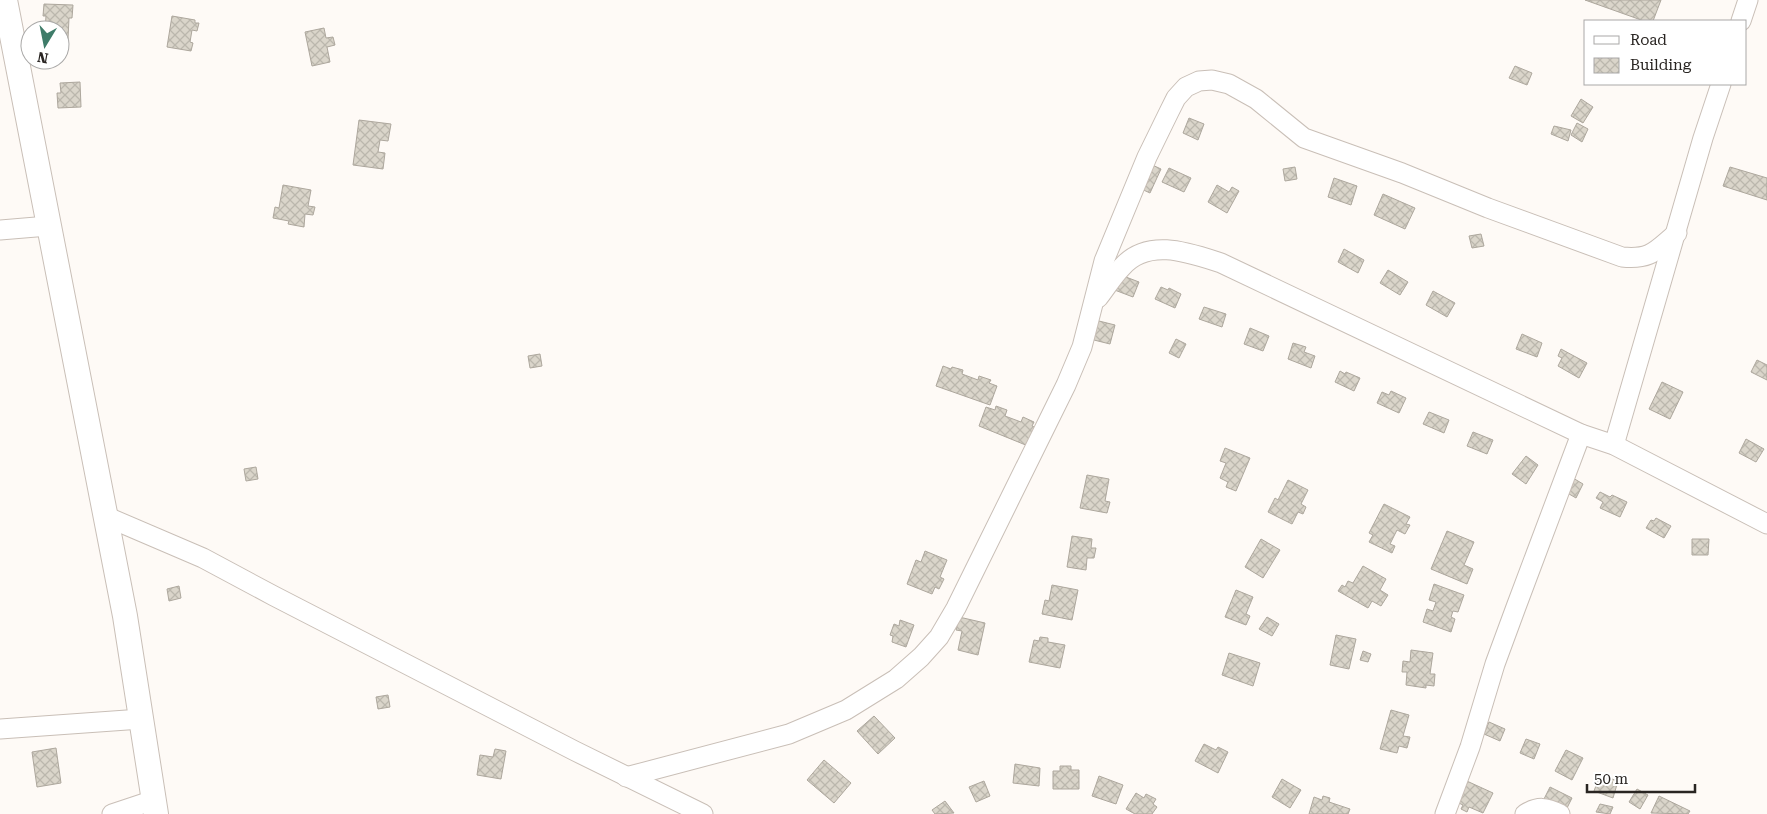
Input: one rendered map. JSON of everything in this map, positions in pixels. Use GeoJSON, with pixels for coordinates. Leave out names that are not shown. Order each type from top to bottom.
{"type":"FeatureCollection","features":[{"type":"Feature","properties":{"kind":"main road"},"geometry":{"type":"LineString","coordinates":[[5,0],[125,616],[155,807]]}},
{"type":"Feature","properties":{"kind":"street"},"geometry":{"type":"LineString","coordinates":[[1741,20],[1748,0]]}},
{"type":"Feature","properties":{"kind":"street"},"geometry":{"type":"LineString","coordinates":[[626,777],[789,734],[846,710],[896,679],[921,658],[939,637],[956,608],[1066,384],[1082,347],[1104,262],[1147,157],[1176,98],[1186,87],[1199,81],[1212,80],[1229,84],[1256,98],[1304,138],[1402,173],[1488,208],[1622,257],[1638,259],[1651,254],[1677,233]]}},
{"type":"Feature","properties":{"kind":"street"},"geometry":{"type":"LineString","coordinates":[[1614,445],[1703,138],[1721,85]]}},
{"type":"Feature","properties":{"kind":"street"},"geometry":{"type":"LineString","coordinates":[[0,230],[48,226]]}},
{"type":"Feature","properties":{"kind":"street"},"geometry":{"type":"LineString","coordinates":[[1093,304],[1122,266],[1137,254],[1160,249],[1187,252],[1221,263],[1581,434],[1614,445],[1767,524]]}},
{"type":"Feature","properties":{"kind":"street"},"geometry":{"type":"LineString","coordinates":[[1445,814],[1470,748],[1495,664],[1581,434]]}},
{"type":"Feature","properties":{"kind":"street"},"geometry":{"type":"LineString","coordinates":[[105,516],[203,558],[626,777],[702,814]]}},
{"type":"Feature","properties":{"kind":"street"},"geometry":{"type":"LineString","coordinates":[[0,729],[141,719]]}},
{"type":"Feature","properties":{"kind":"street"},"geometry":{"type":"LineString","coordinates":[[112,814],[155,807]]}},
{"type":"Feature","properties":{"kind":"street"},"geometry":{"type":"LineString","coordinates":[[1525,814],[1534,808],[1542,807],[1550,808],[1560,814]]}},
{"type":"Feature","properties":{"kind":"building"},"geometry":{"type":"Polygon","coordinates":[[[1585,0],[1661,0],[1653,20],[1641,20],[1585,0]]]}},
{"type":"Feature","properties":{"kind":"building"},"geometry":{"type":"Polygon","coordinates":[[[44,4],[73,5],[72,18],[69,18],[69,20],[46,20],[46,16],[43,16],[44,4]]]}},
{"type":"Feature","properties":{"kind":"building"},"geometry":{"type":"Polygon","coordinates":[[[172,16],[195,20],[195,23],[199,23],[197,31],[192,30],[190,42],[193,43],[191,51],[167,47],[172,16]]]}},
{"type":"Feature","properties":{"kind":"building"},"geometry":{"type":"Polygon","coordinates":[[[324,28],[326,38],[333,37],[335,45],[327,47],[330,62],[312,66],[305,32],[324,28]]]}},
{"type":"Feature","properties":{"kind":"building"},"geometry":{"type":"Polygon","coordinates":[[[1515,66],[1532,73],[1527,85],[1509,78],[1515,66]]]}},
{"type":"Feature","properties":{"kind":"building"},"geometry":{"type":"Polygon","coordinates":[[[80,82],[81,107],[58,108],[57,93],[61,93],[60,83],[80,82]]]}},
{"type":"Feature","properties":{"kind":"building"},"geometry":{"type":"Polygon","coordinates":[[[1581,99],[1593,107],[1583,123],[1571,116],[1581,99]]]}},
{"type":"Feature","properties":{"kind":"building"},"geometry":{"type":"Polygon","coordinates":[[[1189,118],[1204,124],[1198,140],[1183,133],[1189,118]]]}},
{"type":"Feature","properties":{"kind":"building"},"geometry":{"type":"Polygon","coordinates":[[[359,120],[391,124],[388,141],[380,140],[378,152],[385,153],[383,169],[353,165],[359,120]]]}},
{"type":"Feature","properties":{"kind":"building"},"geometry":{"type":"Polygon","coordinates":[[[1577,123],[1588,129],[1582,142],[1571,135],[1577,123]]]}},
{"type":"Feature","properties":{"kind":"building"},"geometry":{"type":"Polygon","coordinates":[[[1554,126],[1571,130],[1568,141],[1551,134],[1554,126]]]}},
{"type":"Feature","properties":{"kind":"building"},"geometry":{"type":"Polygon","coordinates":[[[1148,163],[1161,169],[1150,193],[1137,187],[1148,163]]]}},
{"type":"Feature","properties":{"kind":"building"},"geometry":{"type":"Polygon","coordinates":[[[1295,167],[1297,179],[1285,181],[1283,169],[1295,167]]]}},
{"type":"Feature","properties":{"kind":"building"},"geometry":{"type":"Polygon","coordinates":[[[1730,167],[1767,178],[1767,200],[1723,186],[1730,167]]]}},
{"type":"Feature","properties":{"kind":"building"},"geometry":{"type":"Polygon","coordinates":[[[1169,168],[1191,178],[1184,192],[1162,182],[1169,168]]]}},
{"type":"Feature","properties":{"kind":"building"},"geometry":{"type":"Polygon","coordinates":[[[1334,178],[1357,186],[1351,205],[1328,197],[1334,178]]]}},
{"type":"Feature","properties":{"kind":"building"},"geometry":{"type":"Polygon","coordinates":[[[283,185],[311,190],[308,206],[315,207],[313,215],[305,214],[304,227],[288,224],[289,221],[273,218],[275,207],[279,208],[283,185]]]}},
{"type":"Feature","properties":{"kind":"building"},"geometry":{"type":"Polygon","coordinates":[[[1217,185],[1229,192],[1232,187],[1239,191],[1227,213],[1208,202],[1217,185]]]}},
{"type":"Feature","properties":{"kind":"building"},"geometry":{"type":"Polygon","coordinates":[[[1383,194],[1415,208],[1405,229],[1374,215],[1383,194]]]}},
{"type":"Feature","properties":{"kind":"building"},"geometry":{"type":"Polygon","coordinates":[[[1481,234],[1484,246],[1472,248],[1469,236],[1481,234]]]}},
{"type":"Feature","properties":{"kind":"building"},"geometry":{"type":"Polygon","coordinates":[[[1344,249],[1364,260],[1358,273],[1338,262],[1344,249]]]}},
{"type":"Feature","properties":{"kind":"building"},"geometry":{"type":"Polygon","coordinates":[[[1388,270],[1408,282],[1400,295],[1380,283],[1388,270]]]}},
{"type":"Feature","properties":{"kind":"building"},"geometry":{"type":"Polygon","coordinates":[[[1118,274],[1139,282],[1133,297],[1112,289],[1118,274]]]}},
{"type":"Feature","properties":{"kind":"building"},"geometry":{"type":"Polygon","coordinates":[[[1161,287],[1168,290],[1169,288],[1181,294],[1175,308],[1155,299],[1161,287]]]}},
{"type":"Feature","properties":{"kind":"building"},"geometry":{"type":"Polygon","coordinates":[[[1433,291],[1455,303],[1447,317],[1426,305],[1433,291]]]}},
{"type":"Feature","properties":{"kind":"building"},"geometry":{"type":"Polygon","coordinates":[[[1204,307],[1226,314],[1222,327],[1199,319],[1204,307]]]}},
{"type":"Feature","properties":{"kind":"building"},"geometry":{"type":"Polygon","coordinates":[[[1091,319],[1115,325],[1110,344],[1086,338],[1091,319]]]}},
{"type":"Feature","properties":{"kind":"building"},"geometry":{"type":"Polygon","coordinates":[[[1250,328],[1269,336],[1263,351],[1244,344],[1250,328]]]}},
{"type":"Feature","properties":{"kind":"building"},"geometry":{"type":"Polygon","coordinates":[[[1522,334],[1542,343],[1537,357],[1516,349],[1522,334]]]}},
{"type":"Feature","properties":{"kind":"building"},"geometry":{"type":"Polygon","coordinates":[[[1176,339],[1186,344],[1179,358],[1169,353],[1176,339]]]}},
{"type":"Feature","properties":{"kind":"building"},"geometry":{"type":"Polygon","coordinates":[[[1293,343],[1306,347],[1304,352],[1315,356],[1311,368],[1288,359],[1293,343]]]}},
{"type":"Feature","properties":{"kind":"building"},"geometry":{"type":"Polygon","coordinates":[[[1561,349],[1587,363],[1579,378],[1558,366],[1562,358],[1558,356],[1561,349]]]}},
{"type":"Feature","properties":{"kind":"building"},"geometry":{"type":"Polygon","coordinates":[[[540,354],[542,366],[530,368],[528,356],[540,354]]]}},
{"type":"Feature","properties":{"kind":"building"},"geometry":{"type":"Polygon","coordinates":[[[1757,360],[1767,365],[1767,380],[1751,372],[1757,360]]]}},
{"type":"Feature","properties":{"kind":"building"},"geometry":{"type":"Polygon","coordinates":[[[943,366],[963,370],[962,374],[978,380],[979,376],[991,380],[989,383],[997,386],[990,405],[936,386],[943,366]]]}},
{"type":"Feature","properties":{"kind":"building"},"geometry":{"type":"Polygon","coordinates":[[[1340,371],[1360,378],[1354,391],[1335,382],[1340,371]]]}},
{"type":"Feature","properties":{"kind":"building"},"geometry":{"type":"Polygon","coordinates":[[[1662,382],[1683,392],[1670,419],[1649,409],[1662,382]]]}},
{"type":"Feature","properties":{"kind":"building"},"geometry":{"type":"Polygon","coordinates":[[[1391,391],[1406,398],[1399,413],[1377,403],[1382,392],[1389,395],[1391,391]]]}},
{"type":"Feature","properties":{"kind":"building"},"geometry":{"type":"Polygon","coordinates":[[[996,406],[1007,410],[1005,416],[1021,422],[1023,417],[1034,422],[1032,426],[1041,430],[1033,448],[979,426],[986,407],[995,410],[996,406]]]}},
{"type":"Feature","properties":{"kind":"building"},"geometry":{"type":"Polygon","coordinates":[[[1429,412],[1449,420],[1444,433],[1423,424],[1429,412]]]}},
{"type":"Feature","properties":{"kind":"building"},"geometry":{"type":"Polygon","coordinates":[[[1473,432],[1493,440],[1487,454],[1467,446],[1473,432]]]}},
{"type":"Feature","properties":{"kind":"building"},"geometry":{"type":"Polygon","coordinates":[[[1746,439],[1764,449],[1756,462],[1739,453],[1746,439]]]}},
{"type":"Feature","properties":{"kind":"building"},"geometry":{"type":"Polygon","coordinates":[[[1225,448],[1250,458],[1236,491],[1226,487],[1228,482],[1220,478],[1226,463],[1220,461],[1225,448]]]}},
{"type":"Feature","properties":{"kind":"building"},"geometry":{"type":"Polygon","coordinates":[[[1526,456],[1538,465],[1526,484],[1512,474],[1526,456]]]}},
{"type":"Feature","properties":{"kind":"building"},"geometry":{"type":"Polygon","coordinates":[[[256,467],[258,479],[246,481],[244,469],[256,467]]]}},
{"type":"Feature","properties":{"kind":"building"},"geometry":{"type":"Polygon","coordinates":[[[1087,475],[1109,479],[1105,501],[1110,502],[1107,513],[1080,508],[1087,475]]]}},
{"type":"Feature","properties":{"kind":"building"},"geometry":{"type":"Polygon","coordinates":[[[1568,475],[1583,484],[1576,498],[1557,487],[1568,475]]]}},
{"type":"Feature","properties":{"kind":"building"},"geometry":{"type":"Polygon","coordinates":[[[1288,480],[1308,490],[1301,504],[1306,507],[1303,514],[1298,512],[1292,524],[1268,512],[1275,498],[1278,500],[1288,480]]]}},
{"type":"Feature","properties":{"kind":"building"},"geometry":{"type":"Polygon","coordinates":[[[1600,492],[1627,502],[1620,517],[1600,508],[1603,502],[1596,498],[1600,492]]]}},
{"type":"Feature","properties":{"kind":"building"},"geometry":{"type":"Polygon","coordinates":[[[1384,504],[1410,517],[1406,524],[1410,525],[1405,534],[1397,530],[1390,544],[1395,546],[1392,553],[1369,542],[1373,535],[1369,533],[1384,504]]]}},
{"type":"Feature","properties":{"kind":"building"},"geometry":{"type":"Polygon","coordinates":[[[1656,518],[1671,526],[1664,538],[1646,528],[1651,520],[1654,521],[1656,518]]]}},
{"type":"Feature","properties":{"kind":"building"},"geometry":{"type":"Polygon","coordinates":[[[1447,531],[1474,542],[1464,565],[1473,569],[1467,584],[1431,569],[1447,531]]]}},
{"type":"Feature","properties":{"kind":"building"},"geometry":{"type":"Polygon","coordinates":[[[1072,536],[1092,539],[1091,548],[1096,548],[1094,558],[1087,558],[1086,570],[1067,567],[1072,536]]]}},
{"type":"Feature","properties":{"kind":"building"},"geometry":{"type":"Polygon","coordinates":[[[1261,539],[1280,550],[1263,578],[1245,567],[1261,539]]]}},
{"type":"Feature","properties":{"kind":"building"},"geometry":{"type":"Polygon","coordinates":[[[1692,539],[1709,539],[1708,555],[1692,555],[1692,539]]]}},
{"type":"Feature","properties":{"kind":"building"},"geometry":{"type":"Polygon","coordinates":[[[925,551],[947,560],[940,577],[944,579],[939,589],[935,587],[932,594],[907,584],[916,560],[921,562],[925,551]]]}},
{"type":"Feature","properties":{"kind":"building"},"geometry":{"type":"Polygon","coordinates":[[[1363,566],[1386,579],[1380,590],[1388,595],[1381,606],[1372,601],[1368,608],[1338,591],[1342,585],[1345,587],[1348,581],[1353,583],[1363,566]]]}},
{"type":"Feature","properties":{"kind":"building"},"geometry":{"type":"Polygon","coordinates":[[[1434,584],[1464,595],[1458,612],[1453,611],[1451,617],[1455,619],[1451,632],[1423,622],[1427,609],[1433,611],[1436,602],[1429,600],[1434,584]]]}},
{"type":"Feature","properties":{"kind":"building"},"geometry":{"type":"Polygon","coordinates":[[[1052,585],[1078,590],[1072,620],[1042,614],[1045,600],[1049,601],[1052,585]]]}},
{"type":"Feature","properties":{"kind":"building"},"geometry":{"type":"Polygon","coordinates":[[[179,586],[181,598],[169,601],[167,589],[179,586]]]}},
{"type":"Feature","properties":{"kind":"building"},"geometry":{"type":"Polygon","coordinates":[[[1236,590],[1253,597],[1246,614],[1250,616],[1246,625],[1225,617],[1236,590]]]}},
{"type":"Feature","properties":{"kind":"building"},"geometry":{"type":"Polygon","coordinates":[[[959,617],[985,623],[978,655],[958,650],[962,631],[956,630],[959,617]]]}},
{"type":"Feature","properties":{"kind":"building"},"geometry":{"type":"Polygon","coordinates":[[[1267,617],[1279,624],[1272,636],[1259,629],[1267,617]]]}},
{"type":"Feature","properties":{"kind":"building"},"geometry":{"type":"Polygon","coordinates":[[[900,620],[914,625],[906,647],[892,642],[893,636],[890,635],[894,624],[899,626],[900,620]]]}},
{"type":"Feature","properties":{"kind":"building"},"geometry":{"type":"Polygon","coordinates":[[[1336,635],[1356,639],[1349,669],[1330,665],[1336,635]]]}},
{"type":"Feature","properties":{"kind":"building"},"geometry":{"type":"Polygon","coordinates":[[[1040,637],[1048,638],[1048,642],[1065,645],[1060,668],[1029,662],[1034,640],[1039,641],[1040,637]]]}},
{"type":"Feature","properties":{"kind":"building"},"geometry":{"type":"Polygon","coordinates":[[[1411,650],[1433,653],[1430,674],[1435,674],[1434,686],[1426,685],[1426,688],[1406,685],[1407,672],[1402,672],[1403,661],[1410,662],[1411,650]]]}},
{"type":"Feature","properties":{"kind":"building"},"geometry":{"type":"Polygon","coordinates":[[[1363,651],[1371,654],[1368,662],[1360,660],[1363,651]]]}},
{"type":"Feature","properties":{"kind":"building"},"geometry":{"type":"Polygon","coordinates":[[[1229,653],[1260,663],[1253,686],[1222,675],[1229,653]]]}},
{"type":"Feature","properties":{"kind":"building"},"geometry":{"type":"Polygon","coordinates":[[[388,695],[390,707],[378,709],[376,697],[388,695]]]}},
{"type":"Feature","properties":{"kind":"building"},"geometry":{"type":"Polygon","coordinates":[[[1391,710],[1409,715],[1403,736],[1410,737],[1407,748],[1399,746],[1397,753],[1380,749],[1391,710]]]}},
{"type":"Feature","properties":{"kind":"building"},"geometry":{"type":"Polygon","coordinates":[[[874,716],[895,738],[878,754],[857,731],[874,716]]]}},
{"type":"Feature","properties":{"kind":"building"},"geometry":{"type":"Polygon","coordinates":[[[1489,722],[1505,729],[1500,741],[1484,734],[1489,722]]]}},
{"type":"Feature","properties":{"kind":"building"},"geometry":{"type":"Polygon","coordinates":[[[1526,739],[1540,744],[1534,759],[1520,753],[1526,739]]]}},
{"type":"Feature","properties":{"kind":"building"},"geometry":{"type":"Polygon","coordinates":[[[1204,744],[1216,750],[1218,747],[1228,752],[1218,773],[1195,761],[1204,744]]]}},
{"type":"Feature","properties":{"kind":"building"},"geometry":{"type":"Polygon","coordinates":[[[56,748],[61,783],[37,787],[32,752],[56,748]]]}},
{"type":"Feature","properties":{"kind":"building"},"geometry":{"type":"Polygon","coordinates":[[[495,749],[506,751],[501,779],[477,775],[480,755],[493,757],[495,749]]]}},
{"type":"Feature","properties":{"kind":"building"},"geometry":{"type":"Polygon","coordinates":[[[1566,750],[1583,758],[1572,780],[1555,771],[1566,750]]]}},
{"type":"Feature","properties":{"kind":"building"},"geometry":{"type":"Polygon","coordinates":[[[824,760],[851,783],[834,803],[807,780],[824,760]]]}},
{"type":"Feature","properties":{"kind":"building"},"geometry":{"type":"Polygon","coordinates":[[[1015,764],[1040,768],[1039,786],[1013,783],[1015,764]]]}},
{"type":"Feature","properties":{"kind":"building"},"geometry":{"type":"Polygon","coordinates":[[[1060,766],[1071,766],[1071,770],[1079,770],[1079,789],[1053,789],[1053,771],[1060,771],[1060,766]]]}},
{"type":"Feature","properties":{"kind":"building"},"geometry":{"type":"Polygon","coordinates":[[[1600,775],[1618,781],[1613,798],[1594,791],[1600,775]]]}},
{"type":"Feature","properties":{"kind":"building"},"geometry":{"type":"Polygon","coordinates":[[[1099,776],[1123,785],[1116,804],[1092,796],[1099,776]]]}},
{"type":"Feature","properties":{"kind":"building"},"geometry":{"type":"Polygon","coordinates":[[[1458,777],[1493,793],[1483,813],[1469,807],[1467,812],[1461,809],[1463,805],[1448,798],[1458,777]]]}},
{"type":"Feature","properties":{"kind":"building"},"geometry":{"type":"Polygon","coordinates":[[[1282,779],[1301,790],[1290,808],[1272,797],[1282,779]]]}},
{"type":"Feature","properties":{"kind":"building"},"geometry":{"type":"Polygon","coordinates":[[[984,781],[990,796],[976,802],[969,787],[984,781]]]}},
{"type":"Feature","properties":{"kind":"building"},"geometry":{"type":"Polygon","coordinates":[[[1550,787],[1572,798],[1565,812],[1543,801],[1550,787]]]}},
{"type":"Feature","properties":{"kind":"building"},"geometry":{"type":"Polygon","coordinates":[[[1637,789],[1648,795],[1640,809],[1629,802],[1637,789]]]}},
{"type":"Feature","properties":{"kind":"building"},"geometry":{"type":"Polygon","coordinates":[[[1136,793],[1144,798],[1146,794],[1156,799],[1153,804],[1157,807],[1152,814],[1135,814],[1126,809],[1136,793]]]}},
{"type":"Feature","properties":{"kind":"building"},"geometry":{"type":"Polygon","coordinates":[[[1323,796],[1330,798],[1329,802],[1350,809],[1348,814],[1309,814],[1314,797],[1322,800],[1323,796]]]}},
{"type":"Feature","properties":{"kind":"building"},"geometry":{"type":"Polygon","coordinates":[[[1659,796],[1690,811],[1688,814],[1651,813],[1659,796]]]}},
{"type":"Feature","properties":{"kind":"building"},"geometry":{"type":"Polygon","coordinates":[[[945,801],[954,813],[935,814],[932,810],[945,801]]]}},
{"type":"Feature","properties":{"kind":"building"},"geometry":{"type":"Polygon","coordinates":[[[1600,804],[1613,807],[1610,814],[1596,812],[1600,804]]]}}]}
